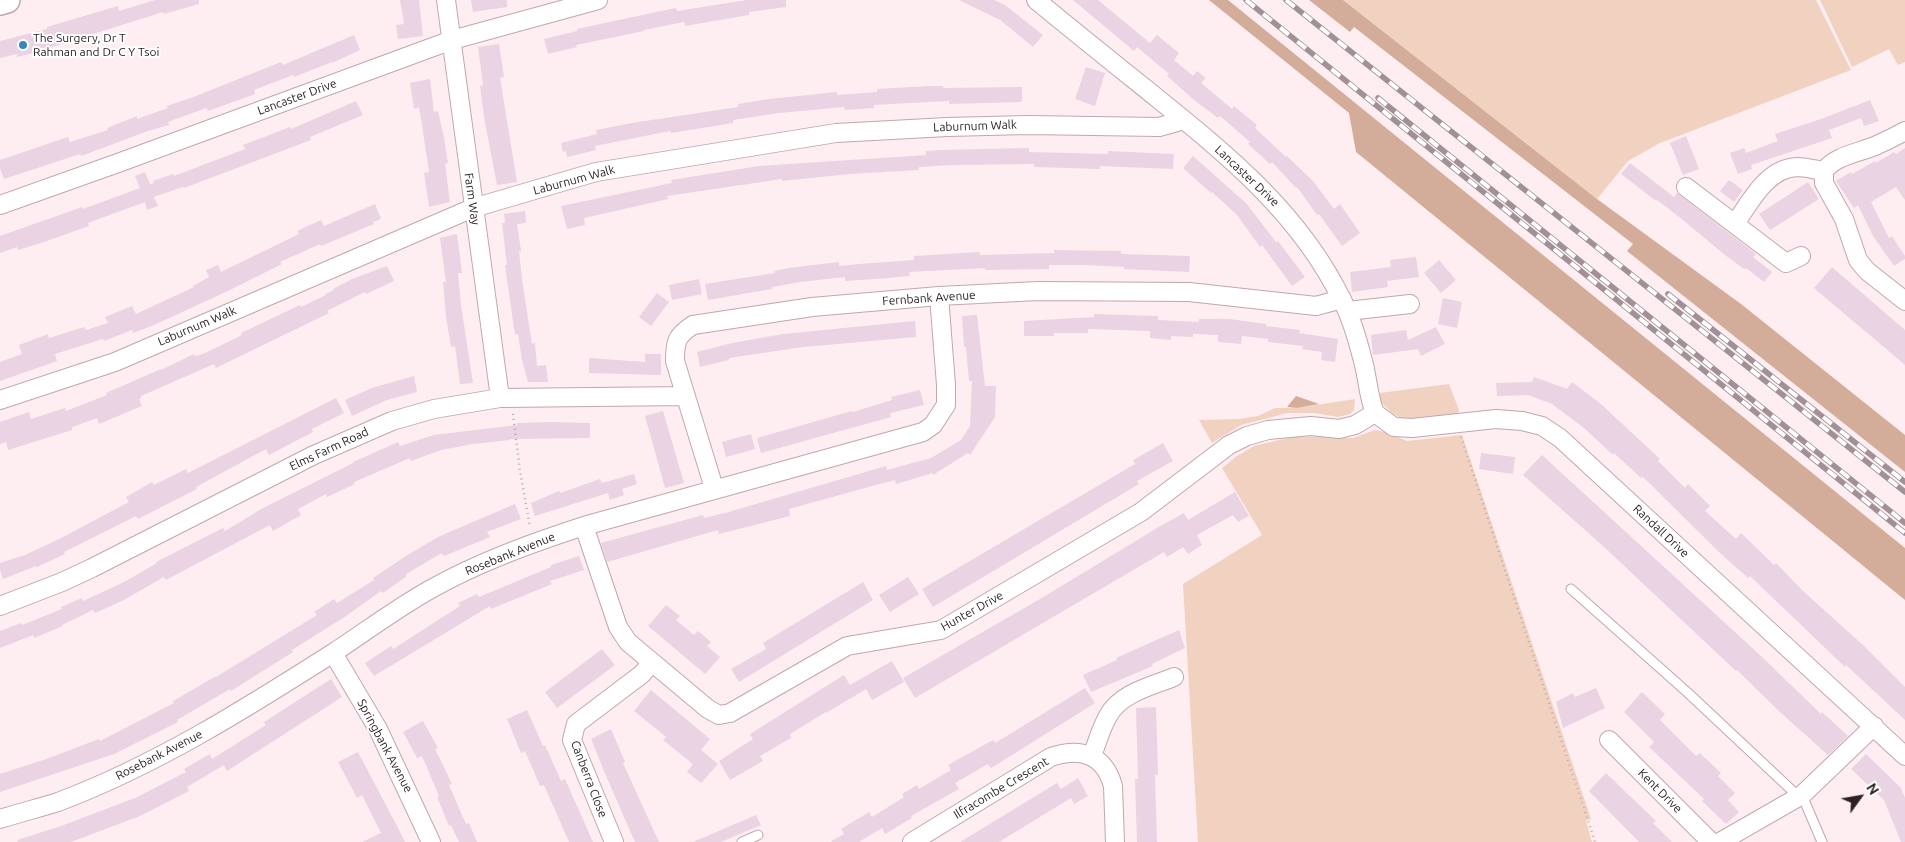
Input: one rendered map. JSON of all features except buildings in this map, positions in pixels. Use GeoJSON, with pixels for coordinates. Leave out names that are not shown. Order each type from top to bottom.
{"type":"FeatureCollection","features":[{"type":"Feature","properties":{"kind":"street"},"geometry":{"type":"LineString","coordinates":[[0,2],[7,0]]}},
{"type":"Feature","properties":{"kind":"street","name":"Farm Way"},"geometry":{"type":"LineString","coordinates":[[446,0],[473,208],[506,398]]}},
{"type":"Feature","properties":{"kind":"street","name":"Lancaster Drive"},"geometry":{"type":"LineString","coordinates":[[0,205],[452,40],[598,0]]}},
{"type":"Feature","properties":{"kind":"street","name":"Lancaster Drive"},"geometry":{"type":"LineString","coordinates":[[1036,0],[1184,120],[1255,181],[1287,215],[1315,253],[1345,305],[1364,362],[1369,399],[1375,413]]}},
{"type":"Feature","properties":{"kind":"street","name":"Laburnum Walk"},"geometry":{"type":"LineString","coordinates":[[0,400],[115,362],[473,208],[596,172],[836,133],[1019,125],[1159,127],[1184,120]]}},
{"type":"Feature","properties":{"kind":"street"},"geometry":{"type":"LineString","coordinates":[[1905,131],[1876,146],[1845,157],[1829,165],[1824,171],[1824,183],[1844,219],[1858,260],[1868,271],[1905,301]]}},
{"type":"Feature","properties":{"kind":"street"},"geometry":{"type":"LineString","coordinates":[[1735,224],[1760,189],[1776,174],[1797,167],[1824,171]]}},
{"type":"Feature","properties":{"kind":"street"},"geometry":{"type":"LineString","coordinates":[[1686,187],[1786,262],[1801,256]]}},
{"type":"Feature","properties":{"kind":"street","name":"Fernbank Avenue"},"geometry":{"type":"LineString","coordinates":[[714,488],[676,362],[675,344],[682,332],[693,325],[812,307],[939,296],[1038,291],[1189,292],[1316,306],[1410,304]]}},
{"type":"Feature","properties":{"kind":"street","name":"Rosebank Avenue"},"geometry":{"type":"LineString","coordinates":[[0,819],[57,802],[158,757],[212,728],[430,590],[467,571],[533,543],[714,488],[912,435],[933,425],[946,405],[947,396],[939,296]]}},
{"type":"Feature","properties":{"kind":"street","name":"Elms Farm Road"},"geometry":{"type":"LineString","coordinates":[[0,606],[92,568],[314,455],[392,421],[434,409],[506,398],[686,396]]}},
{"type":"Feature","properties":{"kind":"street","name":"Randall Drive"},"geometry":{"type":"LineString","coordinates":[[1375,413],[1394,427],[1412,428],[1496,419],[1522,421],[1542,426],[1560,438],[1905,756]]}},
{"type":"Feature","properties":{"kind":"street","name":"Hunter Drive"},"geometry":{"type":"LineString","coordinates":[[584,526],[618,627],[628,642],[708,709],[719,715],[730,713],[847,646],[941,630],[1141,512],[1229,445],[1246,436],[1268,430],[1311,426],[1339,429],[1355,425],[1375,413]]}},
{"type":"Feature","properties":{"kind":"street","name":"Springbank Avenue"},"geometry":{"type":"LineString","coordinates":[[333,652],[378,729],[431,842]]}},
{"type":"Feature","properties":{"kind":"street","name":"Canberra Close"},"geometry":{"type":"LineString","coordinates":[[614,842],[580,764],[572,740],[573,732],[576,724],[642,674],[652,662]]}},
{"type":"Feature","properties":{"kind":"street"},"geometry":{"type":"LineString","coordinates":[[1115,842],[1111,778],[1092,756],[1108,715],[1118,702],[1131,694],[1174,677]]}},
{"type":"Feature","properties":{"kind":"street"},"geometry":{"type":"LineString","coordinates":[[1720,842],[1800,796],[1874,726]]}},
{"type":"Feature","properties":{"kind":"street","name":"Kent Drive"},"geometry":{"type":"LineString","coordinates":[[1609,740],[1711,842]]}},
{"type":"Feature","properties":{"kind":"street","name":"Ilfracombe Crescent"},"geometry":{"type":"LineString","coordinates":[[912,842],[1051,757],[1070,752],[1085,753],[1092,756]]}},
{"type":"Feature","properties":{"kind":"lane"},"geometry":{"type":"LineString","coordinates":[[1571,589],[1694,698],[1800,796],[1822,842]]}},
{"type":"Feature","properties":{"kind":"lane"},"geometry":{"type":"LineString","coordinates":[[742,842],[758,835]]}},
{"type":"Feature","properties":{"kind":"path"},"geometry":{"type":"LineString","coordinates":[[506,398],[533,543]]}},
{"type":"Feature","properties":{"kind":"path"},"geometry":{"type":"LineString","coordinates":[[1456,424],[1595,842]]}},
{"type":"Feature","properties":{"kind":"shaded area"},"geometry":{"type":"Polygon","coordinates":[[[1209,0],[1228,0],[1905,548],[1905,600],[1356,152],[1349,113],[1209,0]]]}},
{"type":"Feature","properties":{"kind":"shaded area"},"geometry":{"type":"Polygon","coordinates":[[[1309,0],[1343,0],[1597,199],[1741,304],[1905,435],[1905,472],[1627,251],[1633,244],[1354,27],[1350,32],[1309,0]]]}},
{"type":"Feature","properties":{"kind":"shaded area"},"geometry":{"type":"Polygon","coordinates":[[[1343,0],[1816,0],[1851,70],[1660,143],[1628,161],[1597,199],[1343,0]]]}},
{"type":"Feature","properties":{"kind":"shaded area"},"geometry":{"type":"Polygon","coordinates":[[[1820,0],[1905,0],[1905,62],[1898,65],[1889,49],[1852,67],[1820,0]]]}},
{"type":"Feature","properties":{"kind":"shaded area"},"geometry":{"type":"Polygon","coordinates":[[[1449,384],[1459,410],[1458,414],[1404,420],[1392,413],[1380,401],[1380,393],[1449,384]]]}},
{"type":"Feature","properties":{"kind":"shaded area"},"geometry":{"type":"Polygon","coordinates":[[[1296,396],[1319,404],[1297,408],[1287,407],[1296,396]]]}},
{"type":"Feature","properties":{"kind":"shaded area"},"geometry":{"type":"Polygon","coordinates":[[[1355,399],[1354,410],[1350,414],[1338,417],[1314,413],[1287,413],[1241,425],[1212,443],[1199,420],[1239,419],[1258,416],[1275,408],[1297,408],[1355,399]]]}},
{"type":"Feature","properties":{"kind":"shaded area"},"geometry":{"type":"Polygon","coordinates":[[[1375,430],[1407,441],[1462,435],[1591,819],[1586,821],[1592,842],[1198,842],[1183,584],[1262,535],[1222,468],[1254,446],[1296,436],[1353,438],[1375,430]]]}},
{"type":"Feature","properties":{"kind":"railway"},"geometry":{"type":"LineString","coordinates":[[1246,0],[1905,533]]}},
{"type":"Feature","properties":{"kind":"railway"},"geometry":{"type":"LineString","coordinates":[[1286,0],[1905,492]]}},
{"type":"Feature","properties":{"kind":"railway"},"geometry":{"type":"LineString","coordinates":[[1378,98],[1905,523]]}},
{"type":"Feature","properties":{"kind":"railway"},"geometry":{"type":"LineString","coordinates":[[1668,294],[1905,482]]}},
{"type":"Feature","properties":{"kind":"place","name":"The Surgery, Dr T Rahman and Dr C Y Tsoi"},"geometry":{"type":"Point","coordinates":[23,45]}}]}
